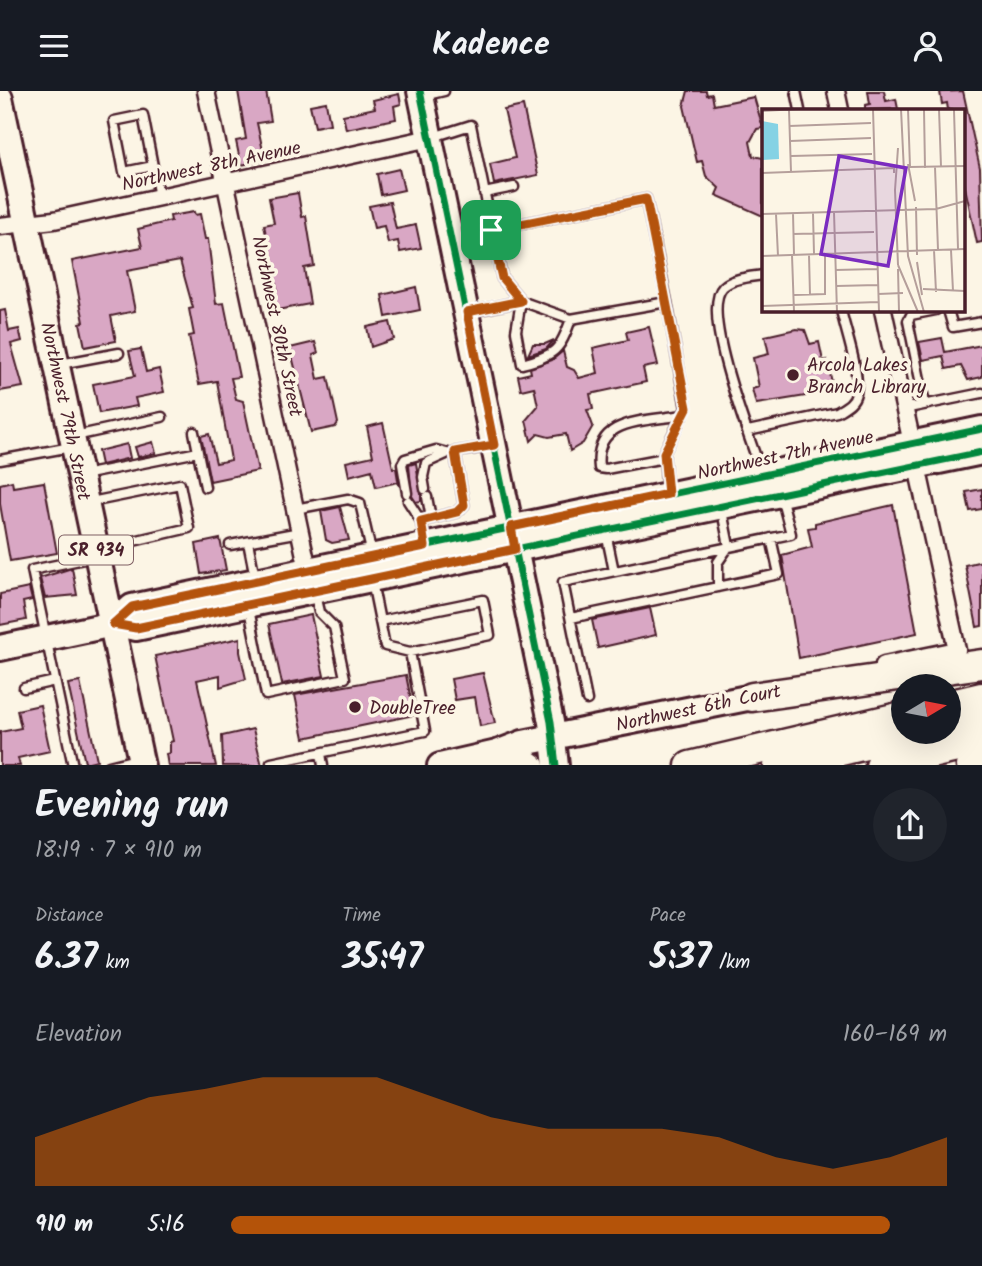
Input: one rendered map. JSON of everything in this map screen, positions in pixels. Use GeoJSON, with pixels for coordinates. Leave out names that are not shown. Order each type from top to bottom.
{"type":"FeatureCollection","features":[{"type":"Feature","properties":{"kind":"highway"},"geometry":{"type":"LineString","coordinates":[[752,697],[982,664]]}},
{"type":"Feature","properties":{"kind":"highway"},"geometry":{"type":"LineString","coordinates":[[961,702],[982,697]]}},
{"type":"Feature","properties":{"kind":"highway"},"geometry":{"type":"LineString","coordinates":[[961,723],[982,718]]}},
{"type":"Feature","properties":{"kind":"highway"},"geometry":{"type":"LineString","coordinates":[[690,765],[891,719]]}},
{"type":"Feature","properties":{"kind":"highway"},"geometry":{"type":"LineString","coordinates":[[778,765],[891,739]]}},
{"type":"Feature","properties":{"kind":"highway"},"geometry":{"type":"LineString","coordinates":[[880,765],[982,742]]}},
{"type":"Feature","properties":{"kind":"highway"},"geometry":{"type":"LineString","coordinates":[[971,765],[982,763]]}},
{"type":"Feature","properties":{"kind":"main road"},"geometry":{"type":"LineString","coordinates":[[428,93],[430,138],[553,737],[556,765]]}},
{"type":"Feature","properties":{"kind":"main road","name":"Northwest 79th Street"},"geometry":{"type":"LineString","coordinates":[[0,98],[3,126],[141,762]]}},
{"type":"Feature","properties":{"kind":"main road","name":"Northwest 7th Avenue"},"geometry":{"type":"LineString","coordinates":[[372,568],[425,546],[605,530],[781,493],[914,455],[982,429]]}},
{"type":"Feature","properties":{"kind":"main road","name":"Northwest 7th Avenue"},"geometry":{"type":"LineString","coordinates":[[0,648],[113,624],[136,628],[248,605],[312,581],[513,538],[668,494],[761,475],[914,455],[982,452]]}},
{"type":"Feature","properties":{"kind":"main road","name":"Northwest 7th Avenue"},"geometry":{"type":"LineString","coordinates":[[113,624],[132,607],[256,581],[312,581]]}},
{"type":"Feature","properties":{"kind":"main road","name":"Northwest 6th Court"},"geometry":{"type":"LineString","coordinates":[[440,765],[553,737],[752,697]]}},
{"type":"Feature","properties":{"kind":"main road"},"geometry":{"type":"LineString","coordinates":[[497,753],[521,758],[532,765]]}},
{"type":"Feature","properties":{"kind":"street","name":"Northwest 80th Street"},"geometry":{"type":"LineString","coordinates":[[206,91],[312,581]]}},
{"type":"Feature","properties":{"kind":"street"},"geometry":{"type":"LineString","coordinates":[[836,91],[840,109]]}},
{"type":"Feature","properties":{"kind":"street","name":"Northwest 8th Avenue"},"geometry":{"type":"LineString","coordinates":[[0,226],[226,184],[430,138]]}},
{"type":"Feature","properties":{"kind":"street"},"geometry":{"type":"LineString","coordinates":[[883,311],[914,455]]}},
{"type":"Feature","properties":{"kind":"street","name":"Northwest 6th Court"},"geometry":{"type":"LineString","coordinates":[[752,697],[836,675],[957,650],[914,455]]}},
{"type":"Feature","properties":{"kind":"lane"},"geometry":{"type":"LineString","coordinates":[[796,91],[800,109]]}},
{"type":"Feature","properties":{"kind":"lane"},"geometry":{"type":"LineString","coordinates":[[153,166],[124,172],[114,121],[143,115],[153,166],[159,197]]}},
{"type":"Feature","properties":{"kind":"lane"},"geometry":{"type":"LineString","coordinates":[[430,138],[471,125],[502,278],[521,301],[571,319],[667,302]]}},
{"type":"Feature","properties":{"kind":"lane"},"geometry":{"type":"LineString","coordinates":[[484,193],[514,187]]}},
{"type":"Feature","properties":{"kind":"lane"},"geometry":{"type":"LineString","coordinates":[[491,230],[646,199],[687,408],[664,458],[668,494]]}},
{"type":"Feature","properties":{"kind":"lane"},"geometry":{"type":"LineString","coordinates":[[761,475],[732,385],[716,318],[716,298],[723,287],[733,281],[762,275]]}},
{"type":"Feature","properties":{"kind":"lane"},"geometry":{"type":"LineString","coordinates":[[467,312],[521,301]]}},
{"type":"Feature","properties":{"kind":"lane"},"geometry":{"type":"LineString","coordinates":[[521,301],[516,331],[522,364],[549,357],[563,343],[571,319]]}},
{"type":"Feature","properties":{"kind":"lane"},"geometry":{"type":"LineString","coordinates":[[748,431],[837,412],[850,405],[856,393],[856,380],[841,311]]}},
{"type":"Feature","properties":{"kind":"lane"},"geometry":{"type":"LineString","coordinates":[[925,404],[908,321],[911,315],[931,311]]}},
{"type":"Feature","properties":{"kind":"lane"},"geometry":{"type":"LineString","coordinates":[[948,311],[953,327],[982,322]]}},
{"type":"Feature","properties":{"kind":"lane"},"geometry":{"type":"LineString","coordinates":[[57,365],[119,353]]}},
{"type":"Feature","properties":{"kind":"lane"},"geometry":{"type":"LineString","coordinates":[[904,409],[982,393]]}},
{"type":"Feature","properties":{"kind":"lane"},"geometry":{"type":"LineString","coordinates":[[664,458],[606,469],[599,468],[597,453],[607,432],[618,427],[683,415]]}},
{"type":"Feature","properties":{"kind":"lane"},"geometry":{"type":"LineString","coordinates":[[0,460],[162,417]]}},
{"type":"Feature","properties":{"kind":"lane"},"geometry":{"type":"LineString","coordinates":[[194,432],[205,487]]}},
{"type":"Feature","properties":{"kind":"lane"},"geometry":{"type":"LineString","coordinates":[[431,518],[423,477],[426,463],[451,453],[494,445]]}},
{"type":"Feature","properties":{"kind":"lane"},"geometry":{"type":"LineString","coordinates":[[425,546],[421,521],[407,497],[402,464],[405,459],[436,450],[451,453]]}},
{"type":"Feature","properties":{"kind":"lane"},"geometry":{"type":"LineString","coordinates":[[80,476],[198,452]]}},
{"type":"Feature","properties":{"kind":"lane"},"geometry":{"type":"LineString","coordinates":[[421,521],[457,512],[464,505],[451,453]]}},
{"type":"Feature","properties":{"kind":"lane"},"geometry":{"type":"LineString","coordinates":[[74,765],[32,570],[190,528],[180,485],[86,503]]}},
{"type":"Feature","properties":{"kind":"lane"},"geometry":{"type":"LineString","coordinates":[[587,700],[563,582],[791,534],[781,493]]}},
{"type":"Feature","properties":{"kind":"lane"},"geometry":{"type":"LineString","coordinates":[[295,509],[348,499],[359,503],[372,568],[380,621],[385,646],[410,652],[490,635],[484,600],[380,621]]}},
{"type":"Feature","properties":{"kind":"lane"},"geometry":{"type":"LineString","coordinates":[[718,587],[718,562],[729,546],[721,506]]}},
{"type":"Feature","properties":{"kind":"lane"},"geometry":{"type":"LineString","coordinates":[[605,530],[614,571]]}},
{"type":"Feature","properties":{"kind":"lane"},"geometry":{"type":"LineString","coordinates":[[230,545],[300,532]]}},
{"type":"Feature","properties":{"kind":"lane"},"geometry":{"type":"LineString","coordinates":[[570,618],[779,574],[771,538]]}},
{"type":"Feature","properties":{"kind":"lane"},"geometry":{"type":"LineString","coordinates":[[248,542],[256,581]]}},
{"type":"Feature","properties":{"kind":"lane"},"geometry":{"type":"LineString","coordinates":[[248,605],[266,695],[345,678],[334,628],[319,612],[312,581]]}},
{"type":"Feature","properties":{"kind":"lane"},"geometry":{"type":"LineString","coordinates":[[271,763],[425,731],[410,652]]}},
{"type":"Feature","properties":{"kind":"lane"},"geometry":{"type":"LineString","coordinates":[[24,688],[55,681]]}},
{"type":"Feature","properties":{"kind":"lane"},"geometry":{"type":"LineString","coordinates":[[321,753],[323,765]]}},
{"type":"Feature","properties":{"kind":"lane"},"geometry":{"type":"LineString","coordinates":[[109,765],[141,762]]}},
{"type":"Feature","properties":{"kind":"building"},"geometry":{"type":"Polygon","coordinates":[[[238,91],[266,91],[271,121],[257,123],[265,160],[241,165],[236,141],[246,139],[238,91]]]}},
{"type":"Feature","properties":{"kind":"building"},"geometry":{"type":"Polygon","coordinates":[[[688,91],[706,91],[707,95],[712,94],[714,105],[754,97],[762,128],[757,129],[750,142],[753,156],[762,158],[762,216],[716,195],[719,188],[706,176],[702,161],[697,162],[684,106],[688,91]]]}},
{"type":"Feature","properties":{"kind":"building"},"geometry":{"type":"Polygon","coordinates":[[[868,91],[884,91],[886,101],[896,99],[898,109],[865,109],[865,105],[870,104],[868,91]]]}},
{"type":"Feature","properties":{"kind":"building"},"geometry":{"type":"Polygon","coordinates":[[[963,91],[980,168],[982,242],[977,243],[964,183],[964,109],[948,109],[947,103],[942,104],[940,92],[963,91]]]}},
{"type":"Feature","properties":{"kind":"building"},"geometry":{"type":"Polygon","coordinates":[[[399,94],[401,104],[394,106],[396,119],[346,129],[343,115],[375,108],[373,100],[399,94]]]}},
{"type":"Feature","properties":{"kind":"building"},"geometry":{"type":"Polygon","coordinates":[[[326,102],[330,124],[315,127],[310,105],[326,102]]]}},
{"type":"Feature","properties":{"kind":"building"},"geometry":{"type":"Polygon","coordinates":[[[523,106],[538,175],[494,184],[490,164],[515,158],[504,110],[523,106]]]}},
{"type":"Feature","properties":{"kind":"building"},"geometry":{"type":"Polygon","coordinates":[[[399,169],[404,190],[381,195],[377,174],[399,169]]]}},
{"type":"Feature","properties":{"kind":"building"},"geometry":{"type":"Polygon","coordinates":[[[298,193],[302,217],[306,216],[314,266],[304,268],[310,304],[277,310],[273,290],[277,289],[264,225],[274,223],[269,198],[298,193]]]}},
{"type":"Feature","properties":{"kind":"building"},"geometry":{"type":"Polygon","coordinates":[[[390,202],[396,229],[416,225],[421,248],[400,252],[398,241],[388,243],[384,226],[374,228],[369,206],[390,202]]]}},
{"type":"Feature","properties":{"kind":"building"},"geometry":{"type":"Polygon","coordinates":[[[194,212],[195,215],[200,214],[205,239],[208,239],[216,304],[224,303],[239,377],[231,378],[236,399],[243,401],[258,471],[210,481],[201,436],[209,434],[216,463],[231,460],[217,381],[199,384],[189,336],[194,335],[189,309],[193,308],[180,261],[127,271],[135,311],[111,316],[116,341],[85,347],[80,323],[84,322],[72,261],[142,247],[138,229],[171,221],[170,216],[194,212]]]}},
{"type":"Feature","properties":{"kind":"building"},"geometry":{"type":"Polygon","coordinates":[[[416,287],[420,310],[386,317],[382,295],[416,287]]]}},
{"type":"Feature","properties":{"kind":"building"},"geometry":{"type":"Polygon","coordinates":[[[5,310],[9,331],[19,329],[22,341],[11,344],[23,387],[0,391],[0,311],[5,310]]]}},
{"type":"Feature","properties":{"kind":"building"},"geometry":{"type":"Polygon","coordinates":[[[390,322],[394,339],[371,347],[367,327],[390,322]]]}},
{"type":"Feature","properties":{"kind":"building"},"geometry":{"type":"Polygon","coordinates":[[[649,327],[658,365],[643,368],[646,382],[590,394],[593,409],[587,410],[593,426],[583,443],[570,451],[566,434],[549,437],[538,434],[531,441],[526,420],[538,406],[534,387],[521,390],[518,376],[531,373],[530,368],[552,360],[563,351],[567,367],[574,370],[579,378],[598,373],[593,348],[628,340],[626,332],[649,327]]]}},
{"type":"Feature","properties":{"kind":"building"},"geometry":{"type":"Polygon","coordinates":[[[796,329],[805,330],[810,344],[819,342],[823,361],[827,360],[833,387],[811,392],[812,395],[756,404],[752,389],[759,387],[753,358],[769,354],[765,336],[796,329]]]}},
{"type":"Feature","properties":{"kind":"building"},"geometry":{"type":"Polygon","coordinates":[[[942,338],[945,352],[982,345],[982,377],[968,380],[961,366],[946,369],[943,356],[923,360],[919,342],[942,338]]]}},
{"type":"Feature","properties":{"kind":"building"},"geometry":{"type":"Polygon","coordinates":[[[554,340],[546,349],[528,355],[533,344],[545,344],[554,340]]]}},
{"type":"Feature","properties":{"kind":"building"},"geometry":{"type":"Polygon","coordinates":[[[315,342],[318,353],[313,355],[318,379],[328,377],[338,423],[335,427],[311,432],[290,348],[315,342]]]}},
{"type":"Feature","properties":{"kind":"building"},"geometry":{"type":"Polygon","coordinates":[[[141,349],[146,372],[159,369],[164,392],[135,398],[137,406],[99,413],[93,384],[135,376],[129,351],[141,349]]]}},
{"type":"Feature","properties":{"kind":"building"},"geometry":{"type":"Polygon","coordinates":[[[383,423],[393,468],[396,468],[399,486],[398,482],[376,487],[372,470],[349,476],[346,462],[373,456],[367,427],[383,423]]]}},
{"type":"Feature","properties":{"kind":"building"},"geometry":{"type":"Polygon","coordinates":[[[153,442],[156,453],[138,457],[135,447],[153,442]]]}},
{"type":"Feature","properties":{"kind":"building"},"geometry":{"type":"Polygon","coordinates":[[[127,444],[130,458],[101,465],[98,451],[127,444]]]}},
{"type":"Feature","properties":{"kind":"building"},"geometry":{"type":"Polygon","coordinates":[[[416,463],[421,501],[416,502],[412,496],[409,465],[416,463]]]}},
{"type":"Feature","properties":{"kind":"building"},"geometry":{"type":"Polygon","coordinates":[[[12,481],[13,487],[44,482],[57,553],[10,561],[0,504],[0,484],[12,481]]]}},
{"type":"Feature","properties":{"kind":"building"},"geometry":{"type":"Polygon","coordinates":[[[982,489],[982,509],[970,511],[966,492],[982,489]]]}},
{"type":"Feature","properties":{"kind":"building"},"geometry":{"type":"Polygon","coordinates":[[[893,505],[917,633],[799,658],[782,555],[812,547],[808,528],[815,527],[815,523],[893,505]]]}},
{"type":"Feature","properties":{"kind":"building"},"geometry":{"type":"Polygon","coordinates":[[[340,507],[349,540],[332,543],[326,540],[321,511],[340,507]]]}},
{"type":"Feature","properties":{"kind":"building"},"geometry":{"type":"Polygon","coordinates":[[[220,539],[226,570],[201,574],[196,544],[220,539]]]}},
{"type":"Feature","properties":{"kind":"building"},"geometry":{"type":"Polygon","coordinates":[[[982,561],[982,626],[977,627],[965,565],[982,561]]]}},
{"type":"Feature","properties":{"kind":"building"},"geometry":{"type":"Polygon","coordinates":[[[72,568],[77,595],[45,598],[40,578],[72,568]]]}},
{"type":"Feature","properties":{"kind":"building"},"geometry":{"type":"Polygon","coordinates":[[[29,588],[32,600],[23,602],[26,620],[0,625],[0,594],[29,588]]]}},
{"type":"Feature","properties":{"kind":"building"},"geometry":{"type":"Polygon","coordinates":[[[650,608],[656,635],[598,648],[592,620],[650,608]]]}},
{"type":"Feature","properties":{"kind":"building"},"geometry":{"type":"Polygon","coordinates":[[[311,615],[324,676],[282,684],[269,624],[311,615]]]}},
{"type":"Feature","properties":{"kind":"building"},"geometry":{"type":"Polygon","coordinates":[[[240,638],[246,679],[220,687],[220,675],[197,680],[216,765],[168,765],[166,754],[170,753],[170,742],[173,741],[155,656],[240,638]]]}},
{"type":"Feature","properties":{"kind":"building"},"geometry":{"type":"Polygon","coordinates":[[[483,673],[495,723],[480,726],[475,697],[455,700],[451,679],[483,673]]]}},
{"type":"Feature","properties":{"kind":"building","name":"DoubleTree"},"geometry":{"type":"Polygon","coordinates":[[[406,675],[414,715],[304,738],[295,695],[406,675]]]}},
{"type":"Feature","properties":{"kind":"building"},"geometry":{"type":"Polygon","coordinates":[[[80,682],[97,760],[85,763],[68,684],[80,682]]]}},
{"type":"Feature","properties":{"kind":"building"},"geometry":{"type":"Polygon","coordinates":[[[40,705],[50,751],[18,758],[20,765],[0,765],[0,732],[21,728],[17,710],[40,705]]]}},
{"type":"Feature","properties":{"kind":"building"},"geometry":{"type":"Polygon","coordinates":[[[253,729],[262,765],[223,765],[222,736],[253,729]]]}},
{"type":"Feature","properties":{"kind":"cycle path"},"geometry":{"type":"LineString","coordinates":[[420,91],[551,722],[556,765]]}},
{"type":"Feature","properties":{"kind":"cycle path"},"geometry":{"type":"LineString","coordinates":[[113,624],[132,607],[982,429]]}},
{"type":"Feature","properties":{"kind":"cycle path"},"geometry":{"type":"LineString","coordinates":[[113,624],[136,628],[982,452]]}},
{"type":"Feature","properties":{"kind":"place","name":"Arcola Lakes Branch Library"},"geometry":{"type":"Point","coordinates":[793,375]}},
{"type":"Feature","properties":{"kind":"place","name":"DoubleTree"},"geometry":{"type":"Point","coordinates":[355,707]}},
{"type":"Feature","properties":{"kind":"route"},"geometry":{"type":"LineString","coordinates":[[646,199],[687,408],[664,453],[663,468],[668,494],[511,527],[515,549],[136,628],[113,624],[132,607],[425,546],[421,521],[457,512],[462,508],[464,498],[455,452],[494,445],[467,312],[521,301],[502,278],[491,230],[646,199]]}}]}
